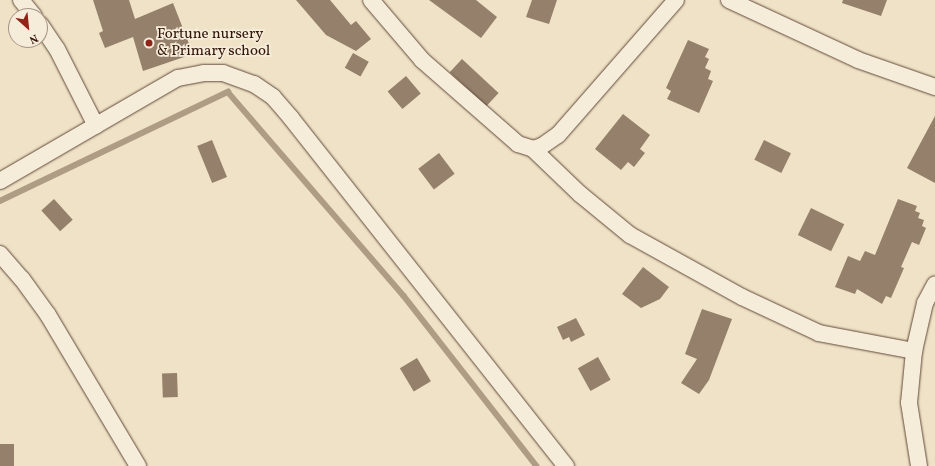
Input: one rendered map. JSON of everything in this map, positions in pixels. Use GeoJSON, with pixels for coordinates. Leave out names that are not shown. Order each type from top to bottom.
{"type":"FeatureCollection","features":[{"type":"Feature","properties":{"kind":"street"},"geometry":{"type":"LineString","coordinates":[[21,0],[28,8]]}},
{"type":"Feature","properties":{"kind":"street"},"geometry":{"type":"LineString","coordinates":[[371,0],[422,60],[518,144],[533,149],[580,194],[630,235],[742,297],[819,333],[914,352]]}},
{"type":"Feature","properties":{"kind":"street"},"geometry":{"type":"LineString","coordinates":[[533,149],[542,146],[558,135],[676,0]]}},
{"type":"Feature","properties":{"kind":"street"},"geometry":{"type":"LineString","coordinates":[[729,0],[858,60],[935,87]]}},
{"type":"Feature","properties":{"kind":"street"},"geometry":{"type":"LineString","coordinates":[[48,36],[57,49],[96,126]]}},
{"type":"Feature","properties":{"kind":"street"},"geometry":{"type":"LineString","coordinates":[[0,181],[178,78],[204,73],[223,73],[254,84],[273,97],[566,466]]}},
{"type":"Feature","properties":{"kind":"street"},"geometry":{"type":"LineString","coordinates":[[0,254],[22,279],[48,315],[138,466]]}},
{"type":"Feature","properties":{"kind":"street"},"geometry":{"type":"LineString","coordinates":[[919,466],[909,403],[914,352],[925,303],[935,284]]}},
{"type":"Feature","properties":{"kind":"building"},"geometry":{"type":"Polygon","coordinates":[[[93,0],[129,0],[135,19],[173,3],[193,54],[143,71],[133,37],[105,48],[99,33],[103,31],[93,0]]]}},
{"type":"Feature","properties":{"kind":"building"},"geometry":{"type":"Polygon","coordinates":[[[296,0],[330,0],[351,25],[356,21],[371,39],[356,51],[326,35],[296,0]]]}},
{"type":"Feature","properties":{"kind":"building"},"geometry":{"type":"Polygon","coordinates":[[[429,0],[476,0],[497,17],[481,38],[429,0]]]}},
{"type":"Feature","properties":{"kind":"building"},"geometry":{"type":"Polygon","coordinates":[[[532,0],[557,0],[549,24],[526,17],[532,0]]]}},
{"type":"Feature","properties":{"kind":"building"},"geometry":{"type":"Polygon","coordinates":[[[843,0],[887,0],[881,16],[842,3],[843,0]]]}},
{"type":"Feature","properties":{"kind":"building"},"geometry":{"type":"Polygon","coordinates":[[[688,40],[709,49],[705,57],[709,59],[705,68],[711,71],[708,79],[713,81],[699,113],[667,99],[671,91],[666,88],[688,40]]]}},
{"type":"Feature","properties":{"kind":"building"},"geometry":{"type":"Polygon","coordinates":[[[353,53],[369,62],[361,77],[345,68],[353,53]]]}},
{"type":"Feature","properties":{"kind":"building"},"geometry":{"type":"Polygon","coordinates":[[[462,59],[499,93],[486,106],[450,72],[462,59]]]}},
{"type":"Feature","properties":{"kind":"building"},"geometry":{"type":"Polygon","coordinates":[[[406,76],[421,94],[402,109],[388,91],[406,76]]]}},
{"type":"Feature","properties":{"kind":"building"},"geometry":{"type":"Polygon","coordinates":[[[623,114],[650,135],[640,149],[645,153],[634,167],[628,162],[621,170],[595,149],[623,114]]]}},
{"type":"Feature","properties":{"kind":"building"},"geometry":{"type":"Polygon","coordinates":[[[935,116],[935,183],[907,168],[935,116]]]}},
{"type":"Feature","properties":{"kind":"building"},"geometry":{"type":"Polygon","coordinates":[[[212,140],[227,177],[212,183],[197,146],[212,140]]]}},
{"type":"Feature","properties":{"kind":"building"},"geometry":{"type":"Polygon","coordinates":[[[764,140],[791,153],[781,173],[754,160],[764,140]]]}},
{"type":"Feature","properties":{"kind":"building"},"geometry":{"type":"Polygon","coordinates":[[[439,153],[455,174],[434,189],[418,169],[439,153]]]}},
{"type":"Feature","properties":{"kind":"building"},"geometry":{"type":"Polygon","coordinates":[[[54,199],[73,220],[60,231],[41,210],[54,199]]]}},
{"type":"Feature","properties":{"kind":"building"},"geometry":{"type":"Polygon","coordinates":[[[898,199],[917,206],[915,211],[920,213],[918,218],[924,220],[922,226],[926,228],[919,245],[912,242],[901,267],[904,268],[891,298],[886,296],[882,304],[857,289],[855,294],[835,287],[848,256],[860,261],[865,251],[875,255],[898,199]]]}},
{"type":"Feature","properties":{"kind":"building"},"geometry":{"type":"Polygon","coordinates":[[[811,208],[844,224],[831,251],[798,235],[811,208]]]}},
{"type":"Feature","properties":{"kind":"building"},"geometry":{"type":"Polygon","coordinates":[[[643,267],[669,287],[660,299],[641,308],[622,294],[643,267]]]}},
{"type":"Feature","properties":{"kind":"building"},"geometry":{"type":"Polygon","coordinates":[[[702,309],[732,319],[709,380],[699,394],[681,383],[697,359],[685,354],[702,309]]]}},
{"type":"Feature","properties":{"kind":"building"},"geometry":{"type":"Polygon","coordinates":[[[576,318],[585,335],[571,342],[569,337],[563,340],[557,327],[576,318]]]}},
{"type":"Feature","properties":{"kind":"building"},"geometry":{"type":"Polygon","coordinates":[[[598,357],[611,380],[590,391],[578,368],[598,357]]]}},
{"type":"Feature","properties":{"kind":"building"},"geometry":{"type":"Polygon","coordinates":[[[417,358],[431,381],[414,391],[400,368],[417,358]]]}},
{"type":"Feature","properties":{"kind":"building"},"geometry":{"type":"Polygon","coordinates":[[[177,373],[178,397],[163,398],[162,374],[177,373]]]}},
{"type":"Feature","properties":{"kind":"building"},"geometry":{"type":"Polygon","coordinates":[[[0,444],[14,444],[14,466],[0,466],[0,444]]]}},
{"type":"Feature","properties":{"kind":"waterway"},"geometry":{"type":"LineString","coordinates":[[0,201],[228,92],[404,296],[537,466]]}},
{"type":"Feature","properties":{"kind":"place","name":"Fortune nursery & Primary school"},"geometry":{"type":"Point","coordinates":[149,43]}}]}
